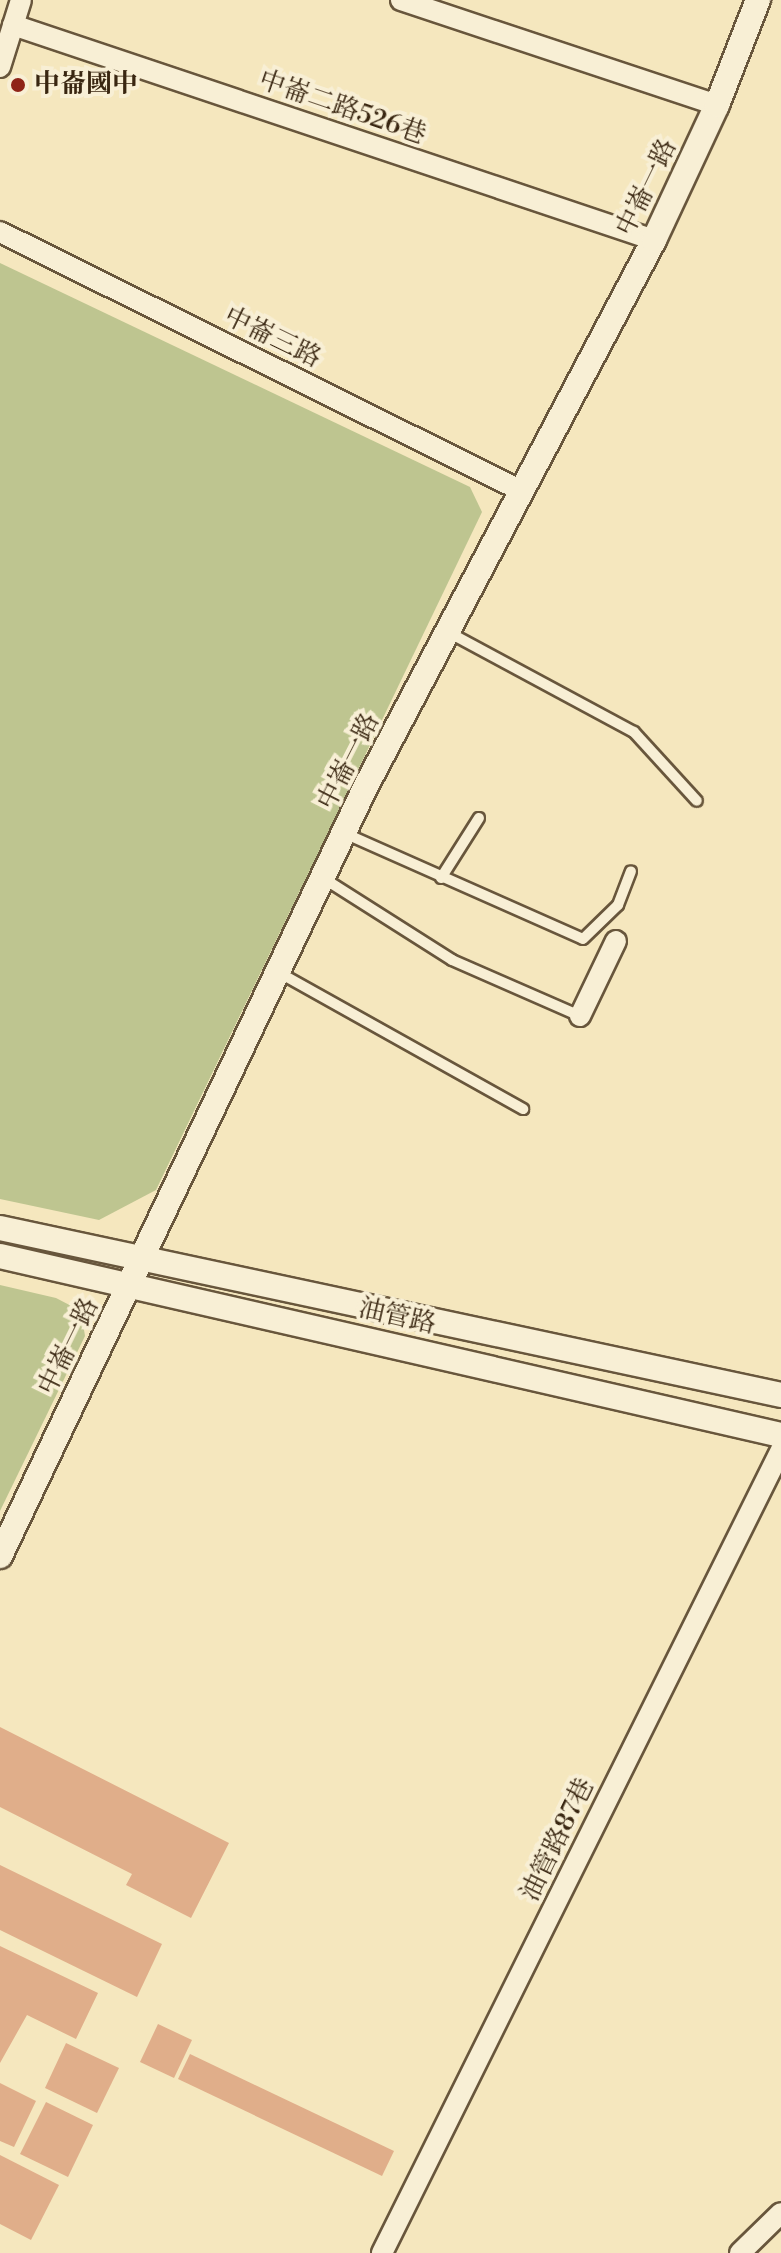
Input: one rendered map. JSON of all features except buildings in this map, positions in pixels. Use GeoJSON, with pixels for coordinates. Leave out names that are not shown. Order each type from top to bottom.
{"type":"FeatureCollection","features":[{"type":"Feature","properties":{"kind":"street"},"geometry":{"type":"LineString","coordinates":[[0,67],[21,0]]}},
{"type":"Feature","properties":{"kind":"street"},"geometry":{"type":"LineString","coordinates":[[401,0],[717,105]]}},
{"type":"Feature","properties":{"kind":"street","name":"中崙一路"},"geometry":{"type":"LineString","coordinates":[[0,1556],[344,833],[654,240],[717,105],[758,0]]}},
{"type":"Feature","properties":{"kind":"street","name":"中崙二路526巷"},"geometry":{"type":"LineString","coordinates":[[13,25],[654,240]]}},
{"type":"Feature","properties":{"kind":"street","name":"中崙三路"},"geometry":{"type":"LineString","coordinates":[[0,232],[522,491]]}},
{"type":"Feature","properties":{"kind":"street"},"geometry":{"type":"LineString","coordinates":[[580,1016],[616,941]]}},
{"type":"Feature","properties":{"kind":"street","name":"油管路"},"geometry":{"type":"LineString","coordinates":[[0,1228],[781,1395]]}},
{"type":"Feature","properties":{"kind":"street","name":"油管路"},"geometry":{"type":"LineString","coordinates":[[0,1256],[781,1435]]}},
{"type":"Feature","properties":{"kind":"street","name":"油管路87巷"},"geometry":{"type":"LineString","coordinates":[[382,2253],[781,1450]]}},
{"type":"Feature","properties":{"kind":"street"},"geometry":{"type":"LineString","coordinates":[[740,2253],[781,2213]]}},
{"type":"Feature","properties":{"kind":"lane"},"geometry":{"type":"LineString","coordinates":[[448,632],[634,732],[697,801]]}},
{"type":"Feature","properties":{"kind":"lane"},"geometry":{"type":"LineString","coordinates":[[441,878],[479,818]]}},
{"type":"Feature","properties":{"kind":"lane"},"geometry":{"type":"LineString","coordinates":[[344,833],[583,939],[618,905],[631,871]]}},
{"type":"Feature","properties":{"kind":"lane"},"geometry":{"type":"LineString","coordinates":[[323,878],[452,960],[580,1016]]}},
{"type":"Feature","properties":{"kind":"lane"},"geometry":{"type":"LineString","coordinates":[[278,972],[523,1109]]}},
{"type":"Feature","properties":{"kind":"green space"},"geometry":{"type":"Polygon","coordinates":[[[0,263],[470,487],[482,512],[156,1190],[99,1220],[0,1199],[0,263]]]}},
{"type":"Feature","properties":{"kind":"green space"},"geometry":{"type":"Polygon","coordinates":[[[0,1285],[56,1298],[81,1311],[85,1336],[0,1511],[0,1285]]]}},
{"type":"Feature","properties":{"kind":"place","name":"中崙國中"},"geometry":{"type":"Point","coordinates":[18,85]}}]}
